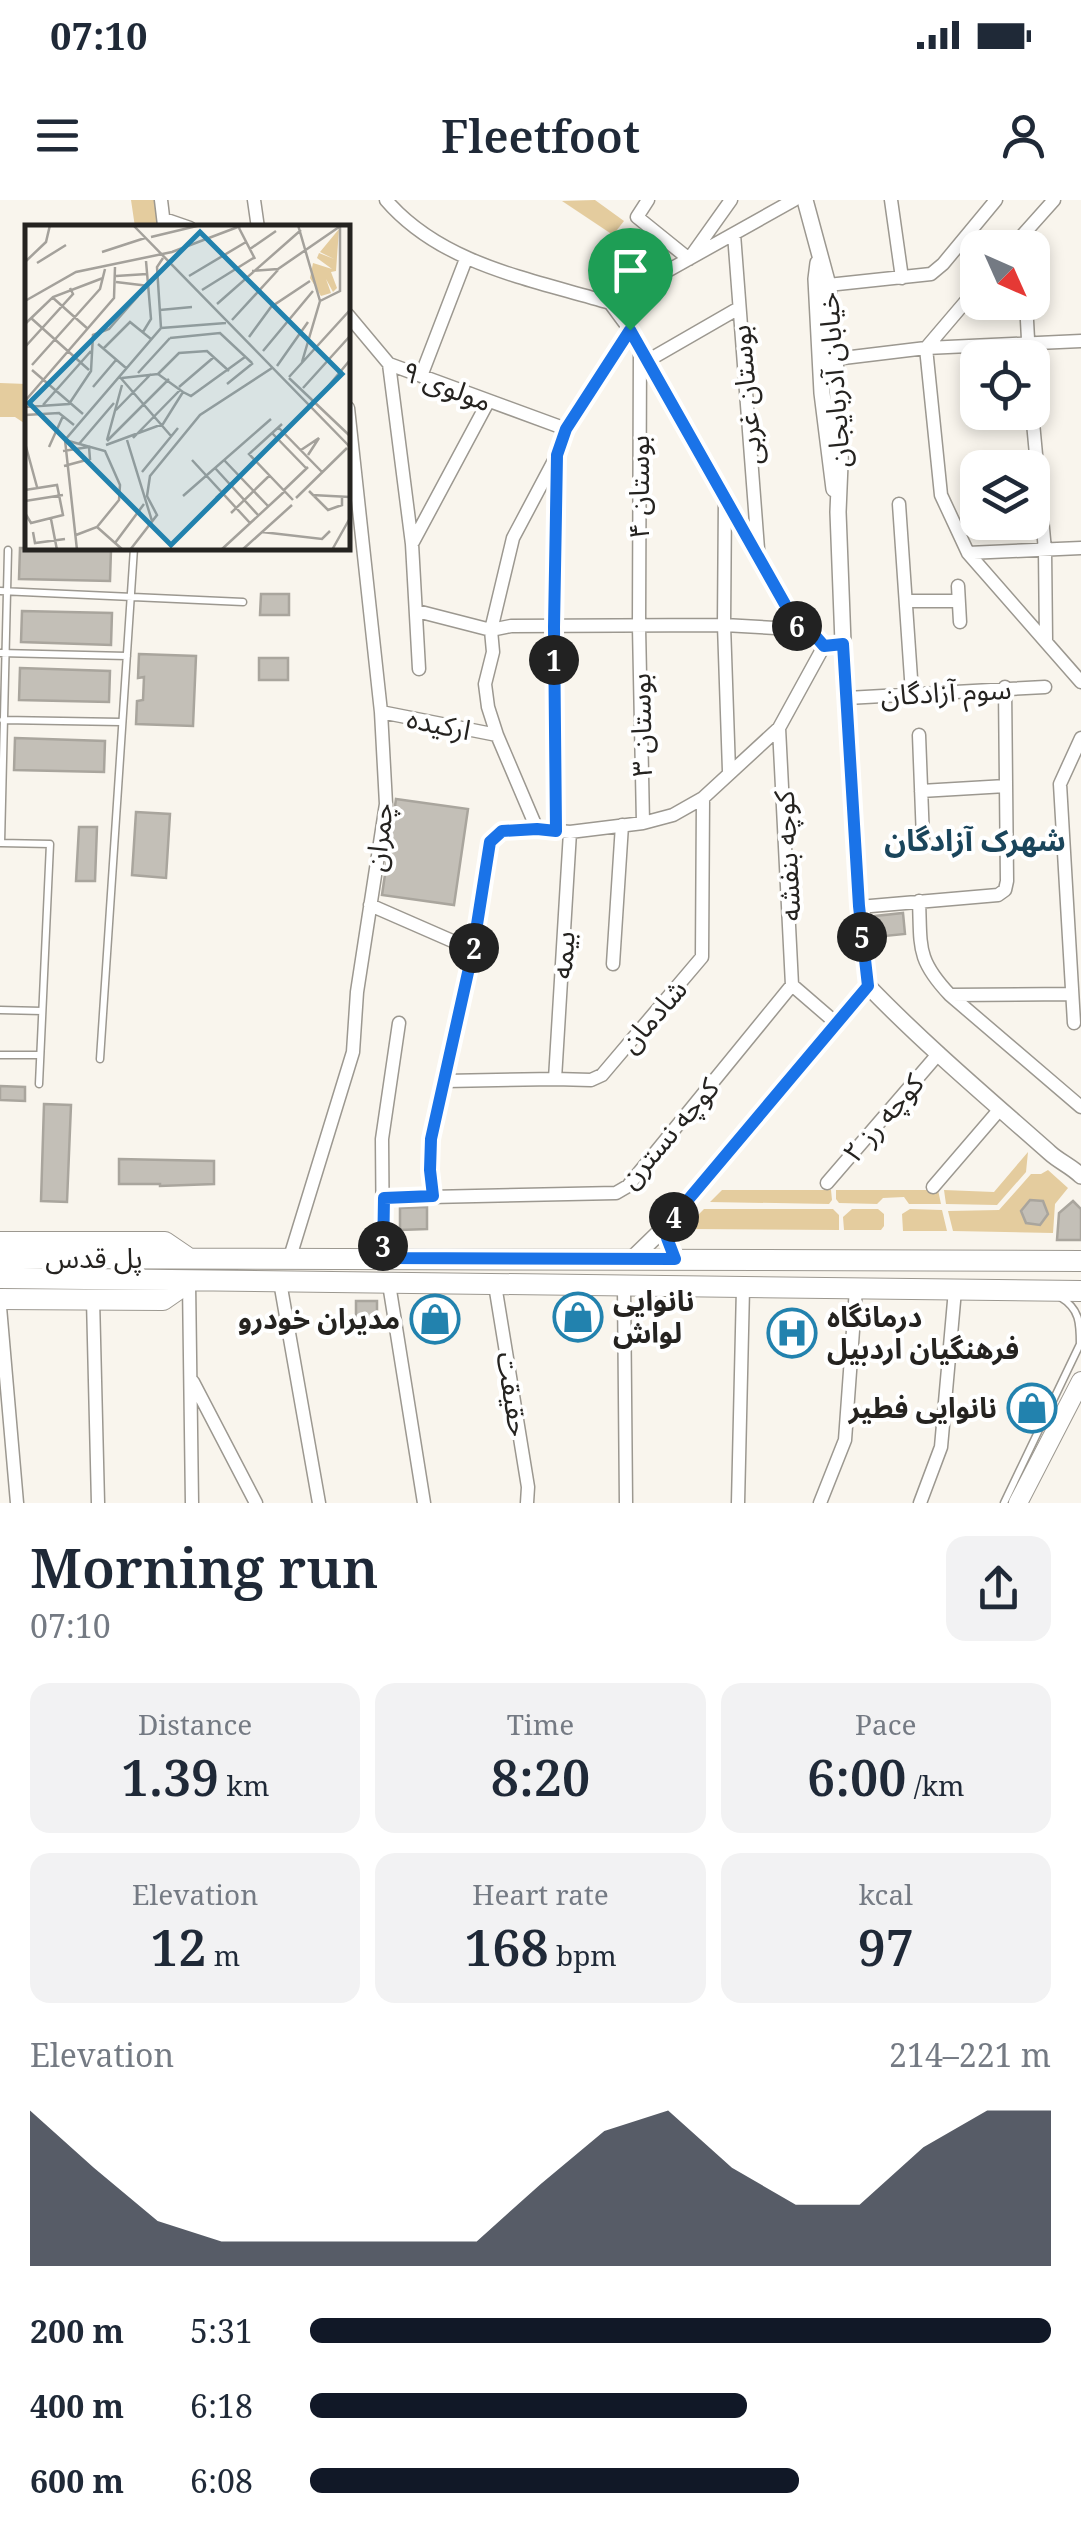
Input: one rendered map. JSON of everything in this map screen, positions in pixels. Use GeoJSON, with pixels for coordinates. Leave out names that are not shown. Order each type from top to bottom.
{"type":"FeatureCollection","features":[{"type":"Feature","properties":{"kind":"main road"},"geometry":{"type":"LineString","coordinates":[[0,1242],[165,1242],[189,1258]]}},
{"type":"Feature","properties":{"kind":"main road","name":"پل قدس"},"geometry":{"type":"LineString","coordinates":[[0,1258],[803,1258]]}},
{"type":"Feature","properties":{"kind":"main road"},"geometry":{"type":"LineString","coordinates":[[803,1258],[1081,1261]]}},
{"type":"Feature","properties":{"kind":"main road"},"geometry":{"type":"LineString","coordinates":[[803,1258],[819,1269],[874,1272],[876,1285],[860,1289]]}},
{"type":"Feature","properties":{"kind":"main road","name":"پل قدس"},"geometry":{"type":"LineString","coordinates":[[0,1278],[1081,1291]]}},
{"type":"Feature","properties":{"kind":"main road"},"geometry":{"type":"LineString","coordinates":[[0,1299],[164,1300],[189,1282]]}},
{"type":"Feature","properties":{"kind":"main road"},"geometry":{"type":"LineString","coordinates":[[1018,1503],[1081,1380]]}},
{"type":"Feature","properties":{"kind":"street"},"geometry":{"type":"LineString","coordinates":[[161,200],[164,223]]}},
{"type":"Feature","properties":{"kind":"street"},"geometry":{"type":"LineString","coordinates":[[254,200],[258,225]]}},
{"type":"Feature","properties":{"kind":"street"},"geometry":{"type":"LineString","coordinates":[[386,200],[421,234],[466,259],[610,303],[794,200]]}},
{"type":"Feature","properties":{"kind":"street"},"geometry":{"type":"LineString","coordinates":[[648,200],[637,217],[689,259]]}},
{"type":"Feature","properties":{"kind":"street"},"geometry":{"type":"LineString","coordinates":[[689,259],[731,200]]}},
{"type":"Feature","properties":{"kind":"street","name":"خیابان آذربایجان"},"geometry":{"type":"LineString","coordinates":[[805,200],[828,284],[836,359],[841,440],[838,512],[843,644],[859,906],[868,986]]}},
{"type":"Feature","properties":{"kind":"street"},"geometry":{"type":"LineString","coordinates":[[891,200],[902,278]]}},
{"type":"Feature","properties":{"kind":"street"},"geometry":{"type":"LineString","coordinates":[[828,284],[931,274],[996,200]]}},
{"type":"Feature","properties":{"kind":"street"},"geometry":{"type":"LineString","coordinates":[[1031,230],[1054,200]]}},
{"type":"Feature","properties":{"kind":"street","name":"بوستان غربی"},"geometry":{"type":"LineString","coordinates":[[734,234],[759,556]]}},
{"type":"Feature","properties":{"kind":"street","name":"خیابان آذربایجان"},"geometry":{"type":"LineString","coordinates":[[820,249],[816,280],[822,393],[838,512]]}},
{"type":"Feature","properties":{"kind":"street"},"geometry":{"type":"LineString","coordinates":[[421,376],[466,259]]}},
{"type":"Feature","properties":{"kind":"street","name":"بوستان غربی"},"geometry":{"type":"LineString","coordinates":[[610,303],[630,330],[799,629]]}},
{"type":"Feature","properties":{"kind":"street"},"geometry":{"type":"LineString","coordinates":[[643,355],[739,308]]}},
{"type":"Feature","properties":{"kind":"street"},"geometry":{"type":"LineString","coordinates":[[960,308],[926,348],[941,495],[968,554],[1081,682]]}},
{"type":"Feature","properties":{"kind":"street","name":"مولوی ۹"},"geometry":{"type":"LineString","coordinates":[[350,319],[389,364],[566,429]]}},
{"type":"Feature","properties":{"kind":"street"},"geometry":{"type":"LineString","coordinates":[[537,829],[488,707],[486,684],[493,652],[490,630],[513,538],[557,455],[566,429],[630,330]]}},
{"type":"Feature","properties":{"kind":"street"},"geometry":{"type":"LineString","coordinates":[[1050,346],[1081,341]]}},
{"type":"Feature","properties":{"kind":"street"},"geometry":{"type":"LineString","coordinates":[[836,359],[926,348],[960,349]]}},
{"type":"Feature","properties":{"kind":"street","name":"بوستان ۴"},"geometry":{"type":"LineString","coordinates":[[639,626],[643,355]]}},
{"type":"Feature","properties":{"kind":"street"},"geometry":{"type":"LineString","coordinates":[[389,364],[412,544],[419,670]]}},
{"type":"Feature","properties":{"kind":"street"},"geometry":{"type":"LineString","coordinates":[[412,544],[488,402]]}},
{"type":"Feature","properties":{"kind":"street","name":"چمران"},"geometry":{"type":"LineString","coordinates":[[290,1257],[353,1052],[357,992],[386,804],[381,712],[350,426]]}},
{"type":"Feature","properties":{"kind":"street"},"geometry":{"type":"LineString","coordinates":[[1034,430],[1045,550],[1046,640]]}},
{"type":"Feature","properties":{"kind":"street","name":"بیمه"},"geometry":{"type":"LineString","coordinates":[[555,1078],[563,832],[554,627],[557,455]]}},
{"type":"Feature","properties":{"kind":"street"},"geometry":{"type":"LineString","coordinates":[[725,496],[724,625],[730,771]]}},
{"type":"Feature","properties":{"kind":"street"},"geometry":{"type":"LineString","coordinates":[[899,504],[912,693]]}},
{"type":"Feature","properties":{"kind":"street"},"geometry":{"type":"LineString","coordinates":[[968,554],[1081,548]]}},
{"type":"Feature","properties":{"kind":"street"},"geometry":{"type":"LineString","coordinates":[[907,602],[958,594],[960,622]]}},
{"type":"Feature","properties":{"kind":"street"},"geometry":{"type":"LineString","coordinates":[[417,611],[490,630],[511,626],[724,625],[799,629],[810,630],[824,646]]}},
{"type":"Feature","properties":{"kind":"street","name":"بوستان ۳"},"geometry":{"type":"LineString","coordinates":[[639,626],[643,823]]}},
{"type":"Feature","properties":{"kind":"street"},"geometry":{"type":"LineString","coordinates":[[824,646],[843,644]]}},
{"type":"Feature","properties":{"kind":"street"},"geometry":{"type":"LineString","coordinates":[[433,1196],[431,1139],[473,950],[490,842],[502,831],[563,832],[643,823],[672,815],[703,798],[779,728],[824,646]]}},
{"type":"Feature","properties":{"kind":"street"},"geometry":{"type":"LineString","coordinates":[[859,906],[998,895],[1004,890],[1005,687]]}},
{"type":"Feature","properties":{"kind":"street","name":"سوم آزادگان"},"geometry":{"type":"LineString","coordinates":[[847,698],[1045,687]]}},
{"type":"Feature","properties":{"kind":"street","name":"ارکیده"},"geometry":{"type":"LineString","coordinates":[[381,712],[497,736]]}},
{"type":"Feature","properties":{"kind":"street","name":"کوچه بنفشه"},"geometry":{"type":"LineString","coordinates":[[779,728],[792,985]]}},
{"type":"Feature","properties":{"kind":"street"},"geometry":{"type":"LineString","coordinates":[[919,735],[922,839]]}},
{"type":"Feature","properties":{"kind":"street"},"geometry":{"type":"LineString","coordinates":[[1074,1022],[1060,784],[1081,738]]}},
{"type":"Feature","properties":{"kind":"street"},"geometry":{"type":"LineString","coordinates":[[921,791],[1006,786]]}},
{"type":"Feature","properties":{"kind":"street","name":"شادمان"},"geometry":{"type":"LineString","coordinates":[[445,1080],[598,1079],[702,957],[703,798]]}},
{"type":"Feature","properties":{"kind":"street"},"geometry":{"type":"LineString","coordinates":[[613,964],[622,826]]}},
{"type":"Feature","properties":{"kind":"street"},"geometry":{"type":"LineString","coordinates":[[920,901],[926,968],[950,995],[1078,1099]]}},
{"type":"Feature","properties":{"kind":"street"},"geometry":{"type":"LineString","coordinates":[[370,905],[473,950]]}},
{"type":"Feature","properties":{"kind":"street"},"geometry":{"type":"LineString","coordinates":[[792,985],[836,1024]]}},
{"type":"Feature","properties":{"kind":"street","name":"کوچه نسترن"},"geometry":{"type":"LineString","coordinates":[[384,1198],[621,1191],[792,985]]}},
{"type":"Feature","properties":{"kind":"street"},"geometry":{"type":"LineString","coordinates":[[631,1260],[666,1226],[868,986],[1000,1109],[1081,1176]]}},
{"type":"Feature","properties":{"kind":"street"},"geometry":{"type":"LineString","coordinates":[[950,995],[1072,994]]}},
{"type":"Feature","properties":{"kind":"street"},"geometry":{"type":"LineString","coordinates":[[383,1258],[382,1139],[399,1023]]}},
{"type":"Feature","properties":{"kind":"street","name":"کوچه رز ۲"},"geometry":{"type":"LineString","coordinates":[[827,1183],[939,1053]]}},
{"type":"Feature","properties":{"kind":"street"},"geometry":{"type":"LineString","coordinates":[[933,1187],[1000,1109]]}},
{"type":"Feature","properties":{"kind":"street"},"geometry":{"type":"LineString","coordinates":[[1060,1162],[1066,1175],[1081,1189]]}},
{"type":"Feature","properties":{"kind":"street"},"geometry":{"type":"LineString","coordinates":[[666,1226],[675,1259]]}},
{"type":"Feature","properties":{"kind":"street"},"geometry":{"type":"LineString","coordinates":[[189,1282],[192,1503]]}},
{"type":"Feature","properties":{"kind":"street"},"geometry":{"type":"LineString","coordinates":[[280,1282],[318,1503]]}},
{"type":"Feature","properties":{"kind":"street"},"geometry":{"type":"LineString","coordinates":[[389,1284],[424,1503]]}},
{"type":"Feature","properties":{"kind":"street","name":"حقیقت"},"geometry":{"type":"LineString","coordinates":[[495,1285],[528,1487],[526,1503]]}},
{"type":"Feature","properties":{"kind":"street"},"geometry":{"type":"LineString","coordinates":[[624,1286],[626,1503]]}},
{"type":"Feature","properties":{"kind":"street"},"geometry":{"type":"LineString","coordinates":[[738,1503],[744,1288]]}},
{"type":"Feature","properties":{"kind":"street"},"geometry":{"type":"LineString","coordinates":[[820,1503],[844,1440],[860,1289]]}},
{"type":"Feature","properties":{"kind":"street"},"geometry":{"type":"LineString","coordinates":[[920,1503],[942,1448],[955,1290]]}},
{"type":"Feature","properties":{"kind":"street"},"geometry":{"type":"LineString","coordinates":[[93,1300],[98,1503]]}},
{"type":"Feature","properties":{"kind":"street"},"geometry":{"type":"LineString","coordinates":[[0,1307],[17,1503]]}},
{"type":"Feature","properties":{"kind":"street"},"geometry":{"type":"LineString","coordinates":[[192,1380],[256,1503]]}},
{"type":"Feature","properties":{"kind":"lane"},"geometry":{"type":"LineString","coordinates":[[8,550],[3,591],[0,844],[50,844],[39,1084]]}},
{"type":"Feature","properties":{"kind":"lane"},"geometry":{"type":"LineString","coordinates":[[100,1058],[134,550]]}},
{"type":"Feature","properties":{"kind":"lane"},"geometry":{"type":"LineString","coordinates":[[3,591],[243,602]]}},
{"type":"Feature","properties":{"kind":"lane"},"geometry":{"type":"LineString","coordinates":[[2,653],[127,656]]}},
{"type":"Feature","properties":{"kind":"lane"},"geometry":{"type":"LineString","coordinates":[[1,720],[121,722]]}},
{"type":"Feature","properties":{"kind":"lane"},"geometry":{"type":"LineString","coordinates":[[0,1010],[42,1010]]}},
{"type":"Feature","properties":{"kind":"lane"},"geometry":{"type":"LineString","coordinates":[[0,1054],[40,1054]]}},
{"type":"Feature","properties":{"kind":"lane"},"geometry":{"type":"LineString","coordinates":[[1004,1503],[1080,1343],[1080,1318],[1070,1303],[1050,1291]]}},
{"type":"Feature","properties":{"kind":"shaded area"},"geometry":{"type":"Polygon","coordinates":[[[131,200],[154,200],[158,225],[135,225],[131,200]]]}},
{"type":"Feature","properties":{"kind":"shaded area"},"geometry":{"type":"Polygon","coordinates":[[[595,200],[624,221],[613,235],[562,201],[595,200]]]}},
{"type":"Feature","properties":{"kind":"shaded area"},"geometry":{"type":"Polygon","coordinates":[[[0,383],[25,384],[25,424],[15,417],[0,417],[0,383]]]}},
{"type":"Feature","properties":{"kind":"shaded area"},"geometry":{"type":"Polygon","coordinates":[[[1028,1152],[1026,1172],[997,1205],[946,1204],[944,1190],[994,1192],[1028,1152]]]}},
{"type":"Feature","properties":{"kind":"shaded area"},"geometry":{"type":"Polygon","coordinates":[[[1048,1170],[1068,1188],[1055,1204],[1053,1233],[953,1231],[948,1211],[999,1210],[1031,1174],[1048,1170]],[[1043,1202],[1021,1212],[1026,1223],[1040,1224],[1048,1214],[1043,1202]]]}},
{"type":"Feature","properties":{"kind":"shaded area"},"geometry":{"type":"Polygon","coordinates":[[[722,1190],[831,1190],[832,1200],[829,1204],[710,1202],[722,1190]]]}},
{"type":"Feature","properties":{"kind":"shaded area"},"geometry":{"type":"Polygon","coordinates":[[[836,1190],[938,1190],[941,1204],[909,1204],[904,1197],[883,1198],[877,1204],[839,1203],[836,1190]]]}},
{"type":"Feature","properties":{"kind":"shaded area"},"geometry":{"type":"Polygon","coordinates":[[[704,1209],[833,1209],[839,1215],[839,1230],[690,1229],[690,1223],[704,1209]]]}},
{"type":"Feature","properties":{"kind":"shaded area"},"geometry":{"type":"Polygon","coordinates":[[[852,1209],[878,1209],[884,1214],[884,1226],[881,1230],[844,1230],[843,1217],[852,1209]]]}},
{"type":"Feature","properties":{"kind":"shaded area"},"geometry":{"type":"Polygon","coordinates":[[[910,1209],[942,1210],[947,1231],[903,1231],[902,1214],[910,1209]]]}},
{"type":"Feature","properties":{"kind":"building"},"geometry":{"type":"Polygon","coordinates":[[[20,548],[111,550],[110,581],[19,579],[20,548]]]}},
{"type":"Feature","properties":{"kind":"building"},"geometry":{"type":"Polygon","coordinates":[[[261,594],[289,594],[289,615],[260,615],[261,594]]]}},
{"type":"Feature","properties":{"kind":"building"},"geometry":{"type":"Polygon","coordinates":[[[22,611],[112,613],[111,645],[21,642],[22,611]]]}},
{"type":"Feature","properties":{"kind":"building"},"geometry":{"type":"Polygon","coordinates":[[[139,654],[196,656],[193,726],[136,724],[144,677],[138,678],[139,654]]]}},
{"type":"Feature","properties":{"kind":"building"},"geometry":{"type":"Polygon","coordinates":[[[259,658],[288,658],[288,680],[259,680],[259,658]]]}},
{"type":"Feature","properties":{"kind":"building"},"geometry":{"type":"Polygon","coordinates":[[[20,668],[110,671],[109,702],[19,700],[20,668]]]}},
{"type":"Feature","properties":{"kind":"building"},"geometry":{"type":"Polygon","coordinates":[[[15,738],[105,741],[104,772],[14,770],[15,738]]]}},
{"type":"Feature","properties":{"kind":"building"},"geometry":{"type":"Polygon","coordinates":[[[396,799],[468,809],[454,905],[382,895],[396,799]]]}},
{"type":"Feature","properties":{"kind":"building"},"geometry":{"type":"Polygon","coordinates":[[[136,812],[170,814],[166,878],[132,875],[136,812]]]}},
{"type":"Feature","properties":{"kind":"building"},"geometry":{"type":"Polygon","coordinates":[[[79,827],[97,827],[95,881],[76,881],[79,827]]]}},
{"type":"Feature","properties":{"kind":"building"},"geometry":{"type":"Polygon","coordinates":[[[903,913],[905,934],[875,937],[875,916],[903,913]]]}},
{"type":"Feature","properties":{"kind":"building"},"geometry":{"type":"Polygon","coordinates":[[[0,1086],[25,1087],[25,1101],[0,1100],[0,1086]]]}},
{"type":"Feature","properties":{"kind":"building"},"geometry":{"type":"Polygon","coordinates":[[[44,1104],[71,1105],[67,1202],[41,1201],[44,1104]]]}},
{"type":"Feature","properties":{"kind":"building"},"geometry":{"type":"Polygon","coordinates":[[[119,1159],[214,1161],[214,1184],[119,1184],[119,1159]]]}},
{"type":"Feature","properties":{"kind":"building"},"geometry":{"type":"Polygon","coordinates":[[[1030,1200],[1043,1201],[1048,1214],[1040,1225],[1026,1223],[1021,1211],[1030,1200]]]}},
{"type":"Feature","properties":{"kind":"building"},"geometry":{"type":"Polygon","coordinates":[[[1073,1201],[1081,1209],[1081,1240],[1057,1240],[1059,1213],[1073,1201]]]}},
{"type":"Feature","properties":{"kind":"building"},"geometry":{"type":"Polygon","coordinates":[[[427,1207],[427,1229],[400,1230],[400,1208],[427,1207]]]}},
{"type":"Feature","properties":{"kind":"building"},"geometry":{"type":"Polygon","coordinates":[[[356,1301],[377,1301],[377,1316],[356,1316],[356,1301]]]}},
{"type":"Feature","properties":{"kind":"building","name":"مدیران خودرو"},"geometry":{"type":"Polygon","coordinates":[[[416,1308],[451,1309],[452,1330],[419,1330],[416,1308]]]}},
{"type":"Feature","properties":{"kind":"building"},"geometry":{"type":"Polygon","coordinates":[[[571,1309],[587,1310],[587,1324],[570,1324],[571,1309]]]}},
{"type":"Feature","properties":{"kind":"building","name":"درمانگاه فرهنگیان اردبیل"},"geometry":{"type":"Polygon","coordinates":[[[782,1316],[804,1318],[804,1348],[780,1348],[782,1316]]]}},
{"type":"Feature","properties":{"kind":"place","name":"نانوایی لواش"},"geometry":{"type":"Point","coordinates":[578,1317]}},
{"type":"Feature","properties":{"kind":"place","name":"مدیران خودرو"},"geometry":{"type":"Point","coordinates":[435,1319]}},
{"type":"Feature","properties":{"kind":"place","name":"درمانگاه فرهنگیان اردبیل"},"geometry":{"type":"Point","coordinates":[792,1333]}},
{"type":"Feature","properties":{"kind":"place","name":"نانوایی فطیر"},"geometry":{"type":"Point","coordinates":[1032,1408]}},
{"type":"Feature","properties":{"kind":"district","name":"شهرک آزادگان"},"geometry":{"type":"Point","coordinates":[975,841]}},
{"type":"Feature","properties":{"kind":"route"},"geometry":{"type":"LineString","coordinates":[[630,330],[799,629],[810,630],[824,646],[843,644],[859,906],[868,986],[666,1226],[675,1259],[383,1258],[384,1198],[433,1196],[431,1139],[473,950],[490,842],[502,831],[556,831],[557,455],[566,429],[630,330]]}}]}
